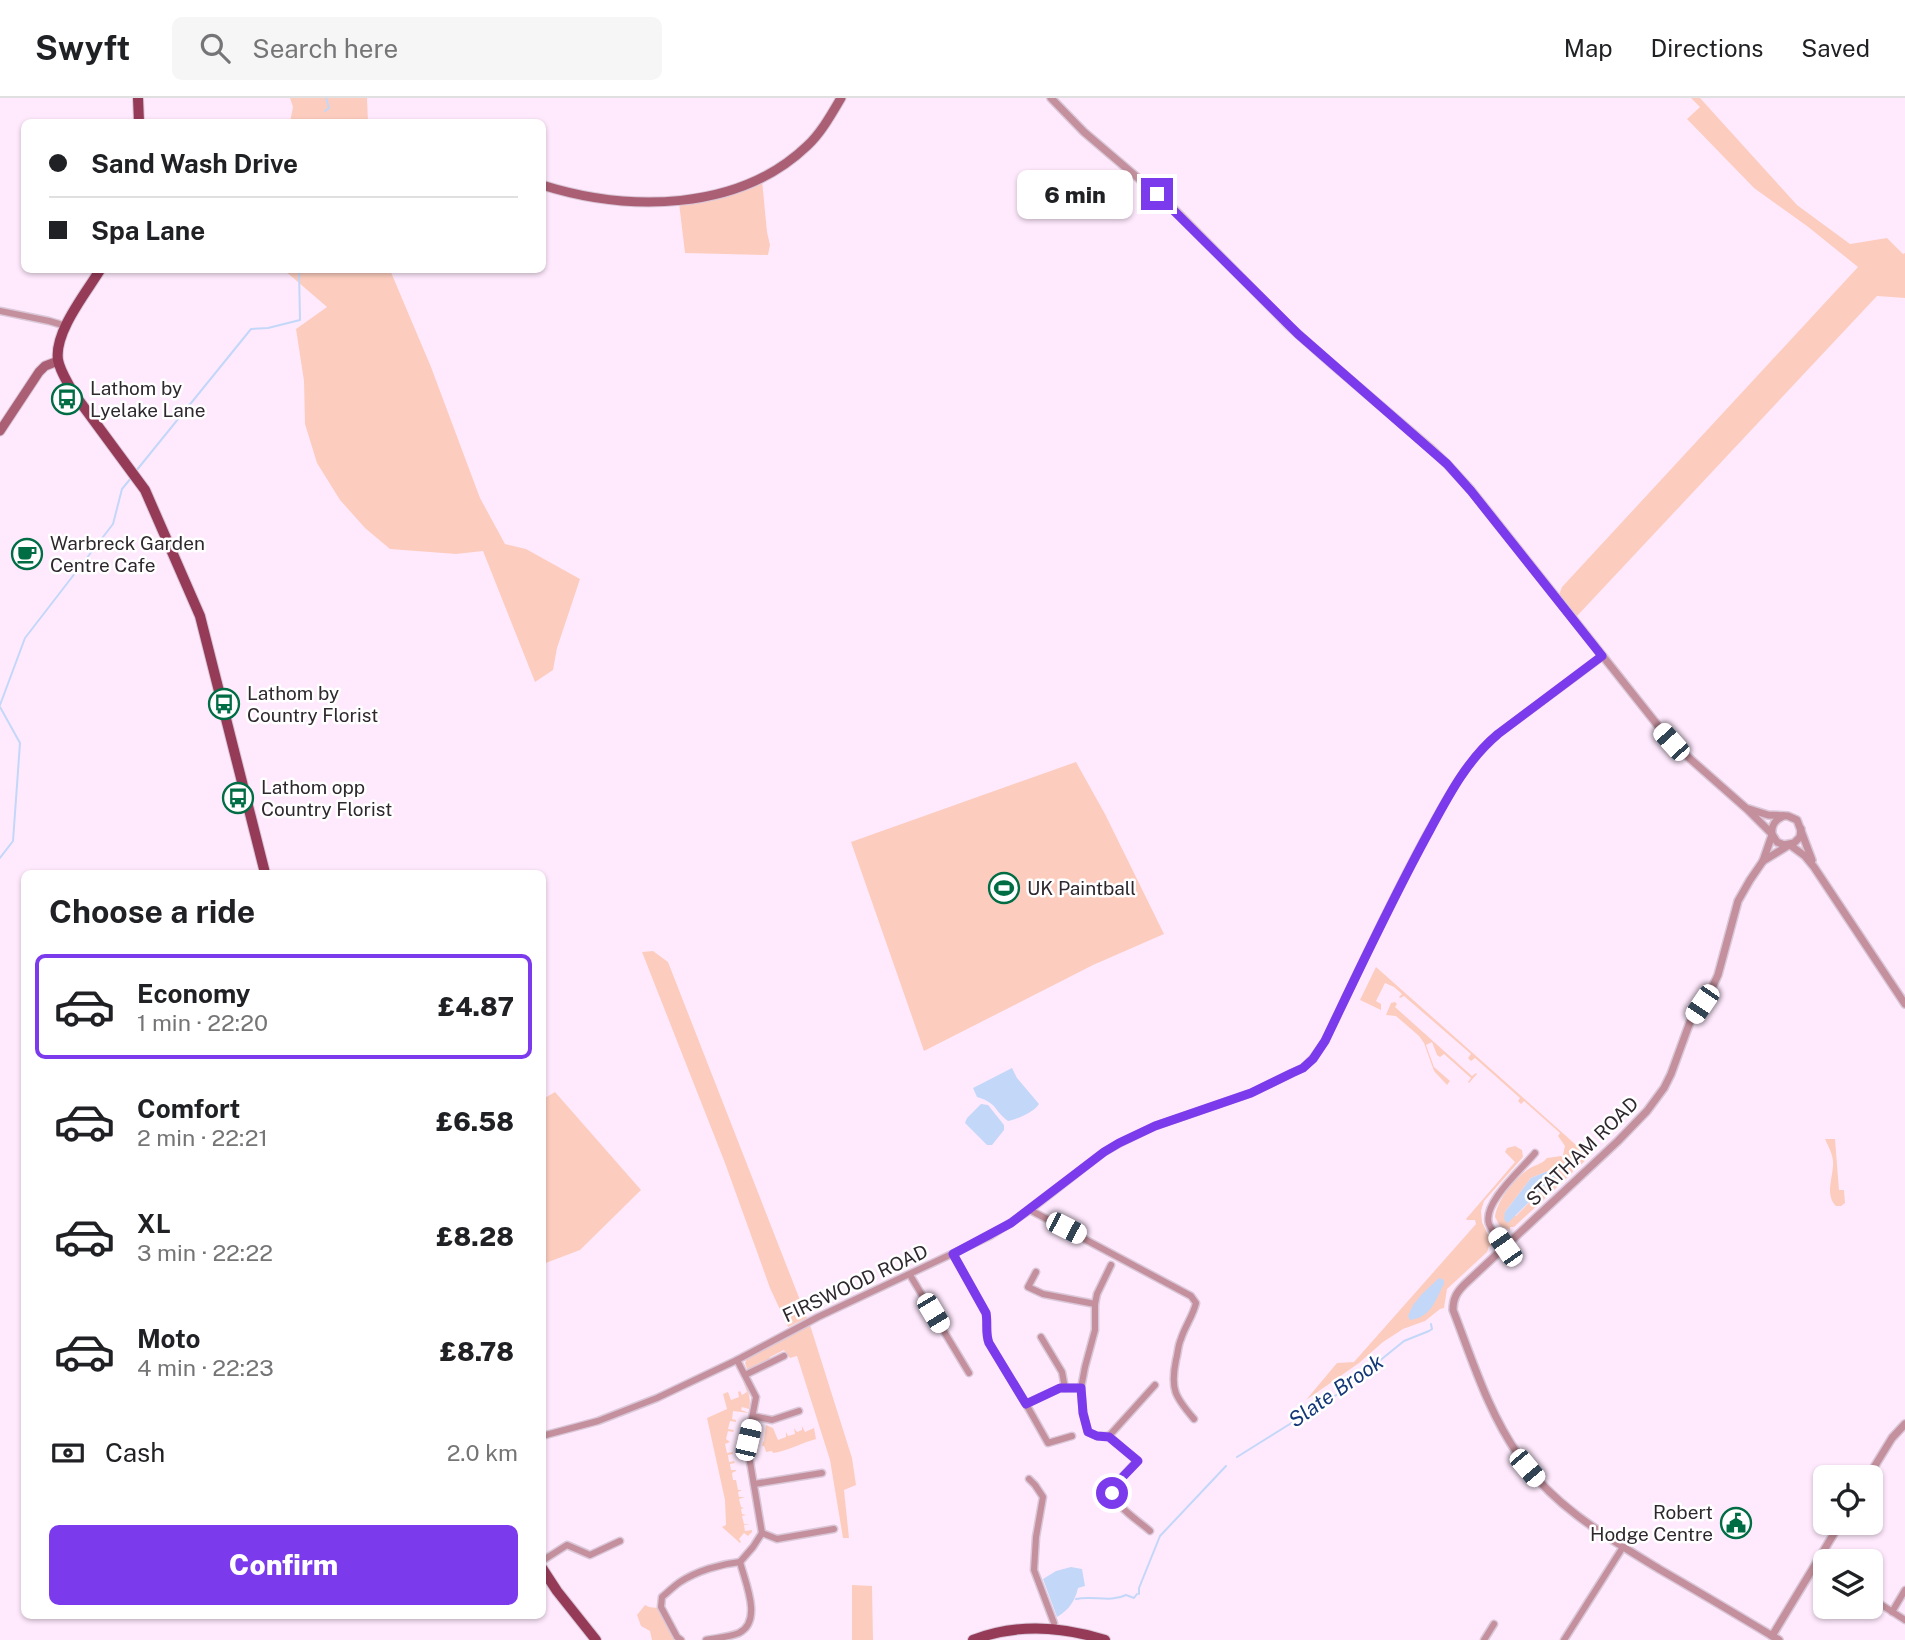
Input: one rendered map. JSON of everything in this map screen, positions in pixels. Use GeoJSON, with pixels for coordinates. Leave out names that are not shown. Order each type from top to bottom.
{"type":"FeatureCollection","features":[{"type":"Feature","properties":{"kind":"main road"},"geometry":{"type":"LineString","coordinates":[[138,98],[139,119]]}},
{"type":"Feature","properties":{"kind":"main road"},"geometry":{"type":"LineString","coordinates":[[546,186],[577,195],[616,200],[682,201],[727,192],[771,174],[798,154],[820,131],[841,98]]}},
{"type":"Feature","properties":{"kind":"main road"},"geometry":{"type":"LineString","coordinates":[[98,273],[66,326],[58,355],[62,374],[142,486],[203,624],[264,870]]}},
{"type":"Feature","properties":{"kind":"main road"},"geometry":{"type":"LineString","coordinates":[[0,431],[39,372],[58,355]]}},
{"type":"Feature","properties":{"kind":"main road"},"geometry":{"type":"LineString","coordinates":[[546,1574],[596,1640]]}},
{"type":"Feature","properties":{"kind":"main road"},"geometry":{"type":"LineString","coordinates":[[973,1640],[1008,1630],[1035,1628],[1071,1631],[1105,1640]]}},
{"type":"Feature","properties":{"kind":"street"},"geometry":{"type":"LineString","coordinates":[[1051,98],[1084,132],[1172,207],[1298,334],[1447,464],[1671,742],[1747,808],[1777,842],[1789,845],[1805,856],[1905,1004]]}},
{"type":"Feature","properties":{"kind":"street"},"geometry":{"type":"LineString","coordinates":[[0,311],[66,326]]}},
{"type":"Feature","properties":{"kind":"street","name":"FIRSWOOD ROAD"},"geometry":{"type":"LineString","coordinates":[[546,1435],[598,1421],[657,1398],[737,1360],[818,1317],[990,1236],[1030,1210],[1104,1152],[1134,1134],[1251,1093],[1303,1068],[1325,1041],[1394,897],[1468,766],[1498,734],[1602,656]]}},
{"type":"Feature","properties":{"kind":"street"},"geometry":{"type":"LineString","coordinates":[[1747,808],[1797,820],[1814,867]]}},
{"type":"Feature","properties":{"kind":"street"},"geometry":{"type":"LineString","coordinates":[[1772,834],[1773,825],[1783,816]]}},
{"type":"Feature","properties":{"kind":"street"},"geometry":{"type":"LineString","coordinates":[[1789,845],[1800,837],[1801,829]]}},
{"type":"Feature","properties":{"kind":"street","name":"STATHAM ROAD"},"geometry":{"type":"LineString","coordinates":[[1772,834],[1763,861],[1738,901],[1718,975],[1690,1022],[1664,1088],[1618,1142],[1465,1284],[1454,1298],[1453,1310],[1499,1424],[1527,1468],[1546,1490],[1565,1507],[1623,1547],[1775,1638]]}},
{"type":"Feature","properties":{"kind":"street","name":"STATHAM ROAD"},"geometry":{"type":"LineString","coordinates":[[1763,861],[1789,845]]}},
{"type":"Feature","properties":{"kind":"street"},"geometry":{"type":"LineString","coordinates":[[1505,1247],[1489,1225],[1488,1212],[1495,1198],[1535,1153]]}},
{"type":"Feature","properties":{"kind":"street"},"geometry":{"type":"LineString","coordinates":[[1030,1210],[1191,1296],[1196,1303],[1195,1310],[1180,1339],[1172,1380],[1180,1404],[1194,1419]]}},
{"type":"Feature","properties":{"kind":"street"},"geometry":{"type":"LineString","coordinates":[[953,1254],[986,1313],[989,1343],[1048,1443],[1072,1436]]}},
{"type":"Feature","properties":{"kind":"street"},"geometry":{"type":"LineString","coordinates":[[1111,1265],[1100,1285],[1095,1304],[1095,1330],[1081,1388],[1083,1413],[1088,1432],[1109,1437],[1138,1461],[1112,1488],[1112,1493],[1116,1501],[1150,1531]]}},
{"type":"Feature","properties":{"kind":"street"},"geometry":{"type":"LineString","coordinates":[[1036,1272],[1028,1287],[1043,1294],[1095,1304]]}},
{"type":"Feature","properties":{"kind":"street"},"geometry":{"type":"LineString","coordinates":[[910,1275],[969,1373]]}},
{"type":"Feature","properties":{"kind":"street"},"geometry":{"type":"LineString","coordinates":[[1041,1337],[1062,1372],[1065,1388]]}},
{"type":"Feature","properties":{"kind":"street"},"geometry":{"type":"LineString","coordinates":[[745,1375],[784,1356]]}},
{"type":"Feature","properties":{"kind":"street"},"geometry":{"type":"LineString","coordinates":[[681,1640],[661,1607],[662,1597],[680,1582],[700,1573],[727,1563],[740,1562],[762,1533],[747,1444],[756,1397],[737,1360]]}},
{"type":"Feature","properties":{"kind":"street"},"geometry":{"type":"LineString","coordinates":[[1109,1437],[1156,1385]]}},
{"type":"Feature","properties":{"kind":"street"},"geometry":{"type":"LineString","coordinates":[[1026,1404],[1048,1392],[1081,1388]]}},
{"type":"Feature","properties":{"kind":"street"},"geometry":{"type":"LineString","coordinates":[[753,1416],[772,1420],[799,1411]]}},
{"type":"Feature","properties":{"kind":"street"},"geometry":{"type":"LineString","coordinates":[[1875,1465],[1892,1438],[1905,1424]]}},
{"type":"Feature","properties":{"kind":"street"},"geometry":{"type":"LineString","coordinates":[[754,1484],[822,1473]]}},
{"type":"Feature","properties":{"kind":"street"},"geometry":{"type":"LineString","coordinates":[[1028,1479],[1043,1497],[1034,1570],[1054,1623]]}},
{"type":"Feature","properties":{"kind":"street"},"geometry":{"type":"LineString","coordinates":[[762,1533],[777,1539],[834,1529]]}},
{"type":"Feature","properties":{"kind":"street"},"geometry":{"type":"LineString","coordinates":[[546,1558],[567,1545],[590,1555],[620,1541]]}},
{"type":"Feature","properties":{"kind":"street"},"geometry":{"type":"LineString","coordinates":[[1564,1640],[1623,1547]]}},
{"type":"Feature","properties":{"kind":"street"},"geometry":{"type":"LineString","coordinates":[[706,1640],[737,1634],[745,1629],[750,1619],[752,1608],[740,1562]]}},
{"type":"Feature","properties":{"kind":"street"},"geometry":{"type":"LineString","coordinates":[[1775,1638],[1813,1569]]}},
{"type":"Feature","properties":{"kind":"street"},"geometry":{"type":"LineString","coordinates":[[1892,1612],[1905,1590]]}},
{"type":"Feature","properties":{"kind":"street"},"geometry":{"type":"LineString","coordinates":[[1883,1606],[1905,1620]]}},
{"type":"Feature","properties":{"kind":"street"},"geometry":{"type":"LineString","coordinates":[[1484,1640],[1494,1624]]}},
{"type":"Feature","properties":{"kind":"shaded area"},"geometry":{"type":"Polygon","coordinates":[[[290,98],[367,98],[368,119],[291,119],[293,107],[290,98]]]}},
{"type":"Feature","properties":{"kind":"shaded area"},"geometry":{"type":"Polygon","coordinates":[[[1691,98],[1700,98],[1797,205],[1850,244],[1887,238],[1905,253],[1905,298],[1877,296],[1577,616],[1559,595],[1562,587],[1858,267],[1754,188],[1687,119],[1700,107],[1691,98]]]}},
{"type":"Feature","properties":{"kind":"shaded area"},"geometry":{"type":"Polygon","coordinates":[[[762,180],[770,245],[768,255],[685,253],[679,203],[762,180]]]}},
{"type":"Feature","properties":{"kind":"shaded area"},"geometry":{"type":"Polygon","coordinates":[[[287,273],[391,273],[431,367],[480,498],[505,544],[526,549],[580,579],[557,648],[553,670],[535,682],[483,551],[456,554],[390,549],[365,528],[340,500],[317,463],[305,424],[304,381],[296,329],[327,307],[287,273]]]}},
{"type":"Feature","properties":{"kind":"shaded area","name":"UK Paintball"},"geometry":{"type":"Polygon","coordinates":[[[1076,762],[1105,814],[1164,934],[1093,965],[924,1051],[851,842],[1076,762]]]}},
{"type":"Feature","properties":{"kind":"shaded area"},"geometry":{"type":"Polygon","coordinates":[[[653,951],[668,962],[807,1318],[788,1327],[770,1288],[725,1163],[642,952],[653,951]]]}},
{"type":"Feature","properties":{"kind":"shaded area"},"geometry":{"type":"Polygon","coordinates":[[[1376,967],[1589,1157],[1575,1170],[1573,1164],[1563,1155],[1565,1146],[1558,1136],[1560,1133],[1524,1101],[1521,1104],[1518,1101],[1520,1098],[1475,1058],[1471,1061],[1468,1058],[1471,1054],[1404,996],[1400,998],[1402,994],[1394,987],[1385,983],[1376,1001],[1381,1004],[1381,1010],[1360,1000],[1376,967]]]}},
{"type":"Feature","properties":{"kind":"shaded area"},"geometry":{"type":"Polygon","coordinates":[[[1395,1002],[1395,1007],[1472,1076],[1477,1074],[1469,1083],[1471,1078],[1444,1054],[1440,1057],[1437,1055],[1432,1042],[1426,1045],[1434,1067],[1450,1081],[1447,1085],[1434,1071],[1419,1036],[1396,1016],[1386,1015],[1391,1003],[1395,1002]]]}},
{"type":"Feature","properties":{"kind":"shaded area"},"geometry":{"type":"Polygon","coordinates":[[[555,1092],[641,1190],[580,1250],[546,1263],[546,1097],[555,1092]]]}},
{"type":"Feature","properties":{"kind":"shaded area"},"geometry":{"type":"Polygon","coordinates":[[[1825,1139],[1835,1139],[1839,1190],[1844,1190],[1845,1203],[1841,1206],[1836,1206],[1832,1201],[1830,1185],[1833,1161],[1825,1139]]]}},
{"type":"Feature","properties":{"kind":"shaded area"},"geometry":{"type":"Polygon","coordinates":[[[1515,1146],[1522,1150],[1523,1157],[1484,1201],[1481,1211],[1482,1222],[1492,1247],[1489,1246],[1487,1252],[1447,1289],[1444,1308],[1425,1321],[1403,1329],[1383,1342],[1359,1363],[1306,1400],[1337,1363],[1354,1362],[1476,1224],[1475,1220],[1466,1219],[1515,1162],[1505,1152],[1507,1148],[1515,1146]]]}},
{"type":"Feature","properties":{"kind":"shaded area"},"geometry":{"type":"Polygon","coordinates":[[[1561,1156],[1572,1166],[1573,1171],[1514,1227],[1510,1227],[1510,1230],[1500,1226],[1495,1217],[1496,1211],[1507,1191],[1527,1170],[1547,1158],[1561,1156]],[[1555,1168],[1531,1178],[1505,1212],[1516,1216],[1558,1173],[1555,1168]]]}},
{"type":"Feature","properties":{"kind":"shaded area"},"geometry":{"type":"Polygon","coordinates":[[[810,1325],[852,1458],[856,1485],[844,1490],[849,1538],[843,1538],[830,1460],[797,1356],[790,1358],[784,1350],[748,1371],[745,1363],[749,1357],[810,1325]]]}},
{"type":"Feature","properties":{"kind":"shaded area"},"geometry":{"type":"Polygon","coordinates":[[[742,1378],[748,1393],[750,1404],[749,1409],[742,1407],[741,1410],[749,1413],[733,1411],[732,1419],[736,1422],[730,1421],[728,1429],[734,1430],[728,1431],[726,1439],[730,1442],[725,1444],[727,1453],[733,1452],[728,1455],[729,1462],[735,1463],[730,1464],[731,1470],[736,1470],[732,1473],[733,1480],[736,1480],[738,1490],[742,1490],[738,1492],[739,1497],[745,1497],[739,1499],[741,1507],[744,1508],[741,1509],[742,1514],[746,1515],[742,1516],[744,1524],[750,1524],[744,1525],[745,1531],[752,1530],[748,1536],[744,1533],[739,1539],[740,1543],[722,1527],[726,1525],[725,1500],[707,1418],[727,1409],[723,1394],[728,1392],[731,1400],[739,1397],[740,1391],[742,1395],[747,1392],[742,1378]]]}},
{"type":"Feature","properties":{"kind":"shaded area"},"geometry":{"type":"Polygon","coordinates":[[[766,1425],[773,1428],[778,1440],[786,1437],[786,1432],[788,1436],[795,1434],[794,1428],[797,1432],[802,1430],[802,1426],[805,1432],[814,1428],[816,1439],[779,1452],[766,1452],[762,1446],[766,1425]]]}},
{"type":"Feature","properties":{"kind":"shaded area"},"geometry":{"type":"Polygon","coordinates":[[[852,1585],[872,1586],[873,1640],[852,1640],[852,1585]]]}},
{"type":"Feature","properties":{"kind":"shaded area"},"geometry":{"type":"Polygon","coordinates":[[[645,1605],[658,1608],[677,1640],[652,1640],[650,1631],[641,1626],[637,1615],[645,1605]]]}},
{"type":"Feature","properties":{"kind":"water"},"geometry":{"type":"Polygon","coordinates":[[[1012,1068],[1039,1104],[1025,1115],[1008,1121],[993,1105],[977,1097],[973,1088],[1012,1068]]]}},
{"type":"Feature","properties":{"kind":"water"},"geometry":{"type":"Polygon","coordinates":[[[981,1104],[988,1105],[1004,1125],[1004,1130],[992,1145],[987,1145],[965,1123],[981,1104]]]}},
{"type":"Feature","properties":{"kind":"water"},"geometry":{"type":"Polygon","coordinates":[[[1555,1168],[1558,1173],[1506,1222],[1505,1212],[1531,1178],[1555,1168]]]}},
{"type":"Feature","properties":{"kind":"water"},"geometry":{"type":"Polygon","coordinates":[[[1439,1278],[1444,1280],[1444,1284],[1432,1307],[1423,1315],[1410,1320],[1408,1316],[1413,1305],[1439,1278]]]}},
{"type":"Feature","properties":{"kind":"water"},"geometry":{"type":"Polygon","coordinates":[[[1071,1567],[1082,1569],[1085,1586],[1078,1588],[1071,1605],[1057,1617],[1043,1579],[1056,1571],[1071,1567]]]}},
{"type":"Feature","properties":{"kind":"waterway"},"geometry":{"type":"LineString","coordinates":[[325,111],[329,108],[326,98]]}},
{"type":"Feature","properties":{"kind":"waterway"},"geometry":{"type":"LineString","coordinates":[[136,471],[251,329],[300,320],[299,273]]}},
{"type":"Feature","properties":{"kind":"waterway"},"geometry":{"type":"LineString","coordinates":[[0,705],[25,638],[113,524],[122,489],[131,478]]}},
{"type":"Feature","properties":{"kind":"waterway"},"geometry":{"type":"LineString","coordinates":[[0,707],[20,743],[13,841],[0,858]]}},
{"type":"Feature","properties":{"kind":"waterway","name":"Slate Brook"},"geometry":{"type":"LineString","coordinates":[[1237,1457],[1341,1392],[1404,1341],[1432,1329],[1431,1324]]}},
{"type":"Feature","properties":{"kind":"waterway","name":"Slate Brook"},"geometry":{"type":"LineString","coordinates":[[1139,1594],[1160,1536],[1226,1466]]}},
{"type":"Feature","properties":{"kind":"waterway"},"geometry":{"type":"LineString","coordinates":[[1076,1599],[1126,1595],[1134,1598],[1137,1594]]}},
{"type":"Feature","properties":{"kind":"place","name":"Lathom by Lyelake Lane"},"geometry":{"type":"Point","coordinates":[67,399]}},
{"type":"Feature","properties":{"kind":"place","name":"Warbreck Garden Centre Cafe"},"geometry":{"type":"Point","coordinates":[27,554]}},
{"type":"Feature","properties":{"kind":"place","name":"Lathom by Country Florist"},"geometry":{"type":"Point","coordinates":[224,704]}},
{"type":"Feature","properties":{"kind":"place","name":"Lathom opp Country Florist"},"geometry":{"type":"Point","coordinates":[238,798]}},
{"type":"Feature","properties":{"kind":"place","name":"UK Paintball"},"geometry":{"type":"Point","coordinates":[1004,888]}},
{"type":"Feature","properties":{"kind":"place","name":"Robert Hodge Centre"},"geometry":{"type":"Point","coordinates":[1736,1523]}},
{"type":"Feature","properties":{"kind":"route"},"geometry":{"type":"LineString","coordinates":[[1112,1493],[1112,1488],[1138,1461],[1109,1437],[1088,1432],[1081,1388],[1060,1388],[1026,1404],[989,1343],[986,1313],[953,1254],[1011,1223],[1104,1152],[1134,1134],[1251,1093],[1303,1068],[1313,1059],[1325,1041],[1416,854],[1468,766],[1490,740],[1602,656],[1459,476],[1298,334],[1157,194]]}}]}
